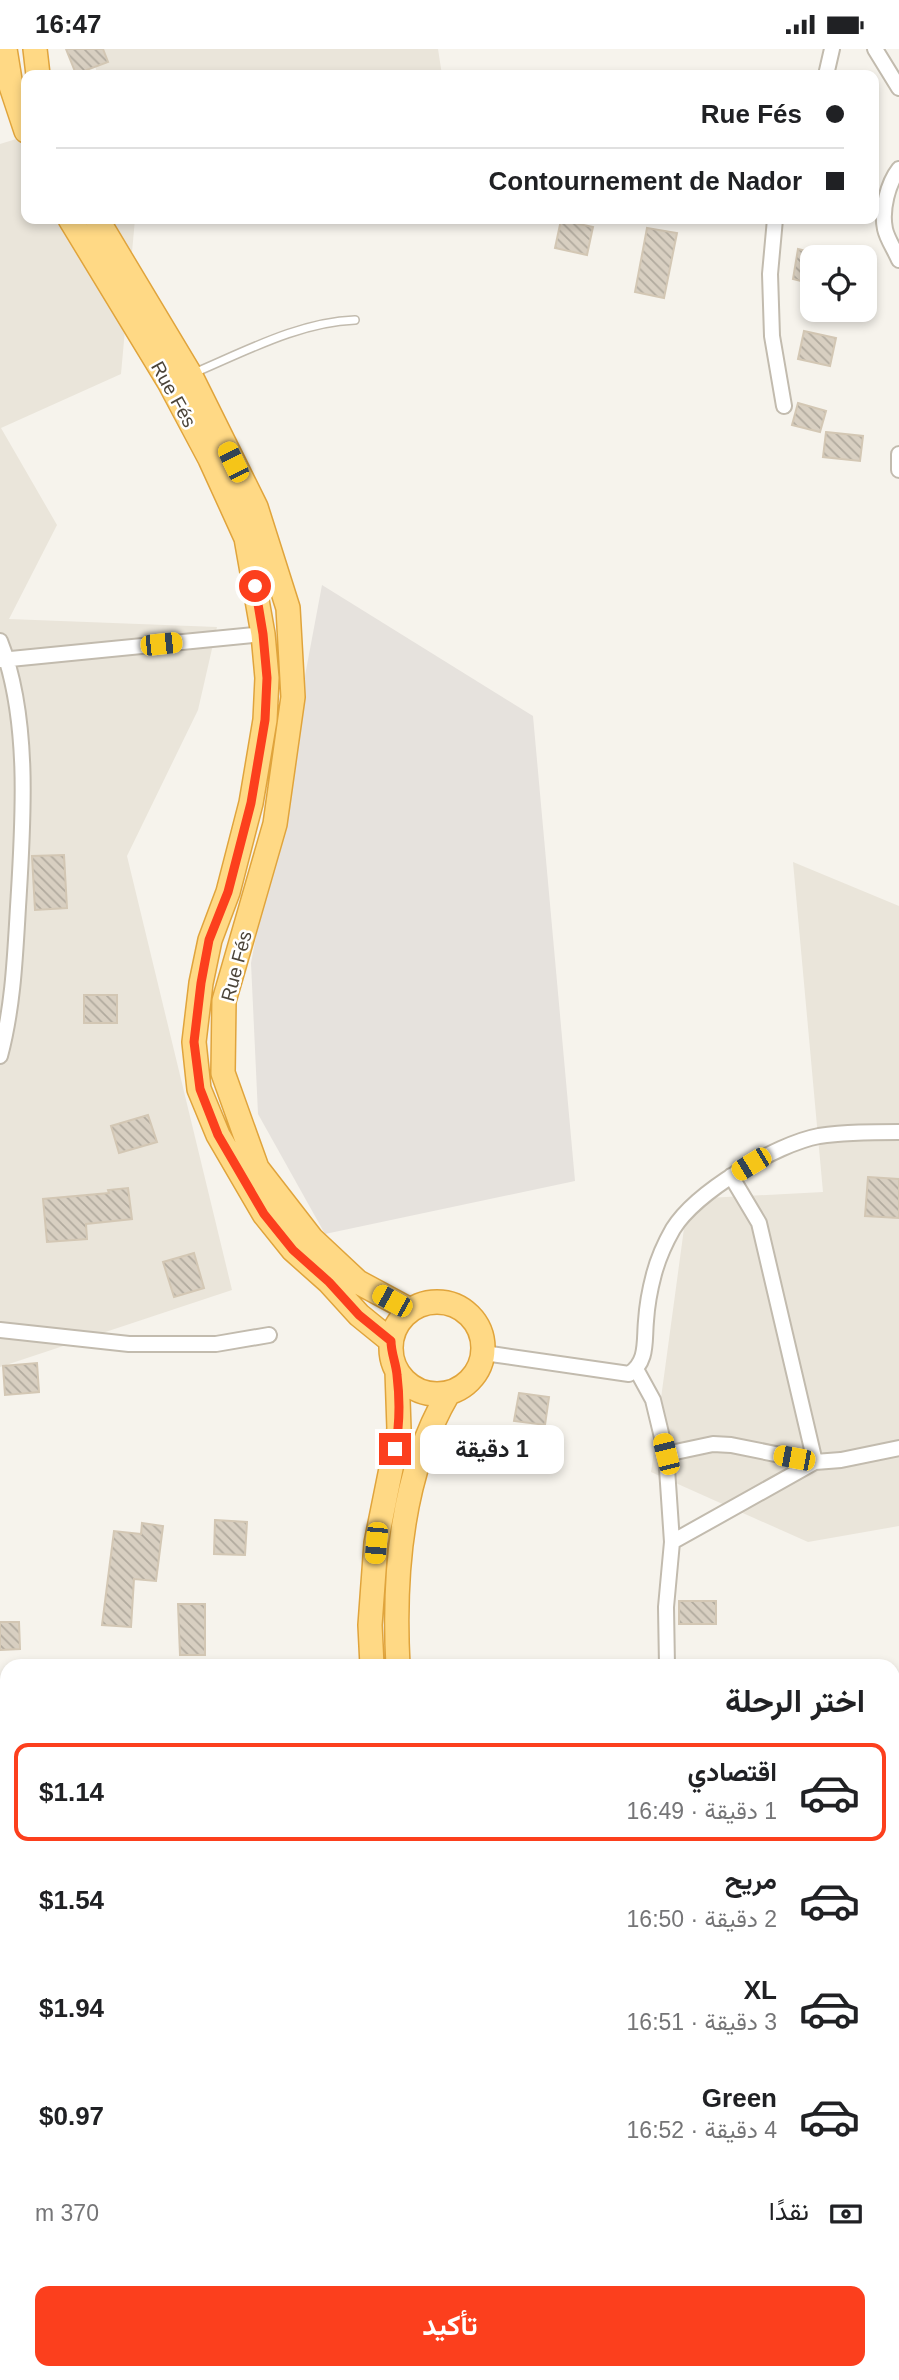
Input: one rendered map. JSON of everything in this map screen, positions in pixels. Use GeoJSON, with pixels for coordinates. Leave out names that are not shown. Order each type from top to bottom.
{"type":"FeatureCollection","features":[{"type":"Feature","properties":{"kind":"highway"},"geometry":{"type":"LineString","coordinates":[[5,49],[11,86],[21,116]]}},
{"type":"Feature","properties":{"kind":"highway"},"geometry":{"type":"LineString","coordinates":[[34,49],[37,70]]}},
{"type":"Feature","properties":{"kind":"highway","name":"Rue Fés"},"geometry":{"type":"LineString","coordinates":[[73,224],[169,382],[247,538],[263,634],[267,678],[265,720],[251,803],[228,892],[209,940],[201,983],[194,1042],[200,1089],[218,1135],[264,1214],[293,1250],[329,1282],[359,1315],[391,1341]]}},
{"type":"Feature","properties":{"kind":"highway","name":"Rue Fés"},"geometry":{"type":"LineString","coordinates":[[100,224],[190,374],[256,507],[288,608],[293,698],[275,824],[224,1001],[223,1073],[257,1168],[304,1229],[358,1282],[410,1310]]}},
{"type":"Feature","properties":{"kind":"highway"},"geometry":{"type":"LineString","coordinates":[[429,1302],[451,1303],[470,1314],[482,1332],[484,1353],[478,1371],[466,1386],[448,1394],[428,1394],[410,1386],[397,1371],[391,1356],[391,1341],[398,1323],[410,1310],[429,1302]]}},
{"type":"Feature","properties":{"kind":"highway"},"geometry":{"type":"LineString","coordinates":[[372,1659],[370,1625],[376,1543],[399,1429],[397,1371]]}},
{"type":"Feature","properties":{"kind":"highway"},"geometry":{"type":"LineString","coordinates":[[398,1659],[396,1626],[401,1546],[415,1468],[423,1442],[448,1394]]}},
{"type":"Feature","properties":{"kind":"street"},"geometry":{"type":"LineString","coordinates":[[827,70],[832,49]]}},
{"type":"Feature","properties":{"kind":"street"},"geometry":{"type":"LineString","coordinates":[[875,49],[899,88]]}},
{"type":"Feature","properties":{"kind":"street"},"geometry":{"type":"LineString","coordinates":[[899,169],[886,196],[885,228],[899,260]]}},
{"type":"Feature","properties":{"kind":"street"},"geometry":{"type":"LineString","coordinates":[[775,224],[770,274],[772,336],[784,406]]}},
{"type":"Feature","properties":{"kind":"street"},"geometry":{"type":"LineString","coordinates":[[899,454],[899,470]]}},
{"type":"Feature","properties":{"kind":"street"},"geometry":{"type":"LineString","coordinates":[[4,660],[263,634]]}},
{"type":"Feature","properties":{"kind":"street"},"geometry":{"type":"LineString","coordinates":[[0,641],[20,734],[22,835],[11,1009],[0,1055]]}},
{"type":"Feature","properties":{"kind":"street"},"geometry":{"type":"LineString","coordinates":[[484,1353],[629,1374],[641,1362],[650,1290],[660,1256],[681,1218],[731,1176],[781,1150],[817,1136],[860,1131],[899,1132]]}},
{"type":"Feature","properties":{"kind":"street"},"geometry":{"type":"LineString","coordinates":[[731,1176],[759,1223],[815,1462]]}},
{"type":"Feature","properties":{"kind":"street"},"geometry":{"type":"LineString","coordinates":[[0,1330],[129,1344],[216,1344],[269,1335]]}},
{"type":"Feature","properties":{"kind":"street"},"geometry":{"type":"LineString","coordinates":[[636,1369],[653,1400],[666,1454],[672,1542],[666,1607],[667,1659]]}},
{"type":"Feature","properties":{"kind":"street"},"geometry":{"type":"LineString","coordinates":[[666,1454],[712,1444],[731,1445],[815,1462],[841,1460],[899,1448]]}},
{"type":"Feature","properties":{"kind":"street"},"geometry":{"type":"LineString","coordinates":[[672,1542],[815,1462]]}},
{"type":"Feature","properties":{"kind":"lane"},"geometry":{"type":"LineString","coordinates":[[190,374],[292,334],[340,320],[355,320]]}},
{"type":"Feature","properties":{"kind":"shaded area"},"geometry":{"type":"Polygon","coordinates":[[[92,49],[438,49],[441,70],[96,70],[92,49]]]}},
{"type":"Feature","properties":{"kind":"shaded area"},"geometry":{"type":"Polygon","coordinates":[[[21,138],[21,224],[135,224],[121,374],[1,428],[57,525],[9,619],[217,627],[198,710],[127,856],[232,1290],[0,1367],[0,144],[21,138]]]}},
{"type":"Feature","properties":{"kind":"shaded area"},"geometry":{"type":"Polygon","coordinates":[[[322,585],[533,716],[575,1181],[325,1234],[258,1114],[251,963],[322,585]]]}},
{"type":"Feature","properties":{"kind":"shaded area"},"geometry":{"type":"Polygon","coordinates":[[[793,862],[899,906],[899,1526],[808,1542],[651,1472],[688,1199],[823,1192],[793,862]]]}},
{"type":"Feature","properties":{"kind":"building"},"geometry":{"type":"Polygon","coordinates":[[[66,49],[103,49],[108,62],[87,70],[74,70],[66,49]]]}},
{"type":"Feature","properties":{"kind":"building"},"geometry":{"type":"Polygon","coordinates":[[[560,224],[593,227],[587,255],[555,248],[560,224]]]}},
{"type":"Feature","properties":{"kind":"building"},"geometry":{"type":"Polygon","coordinates":[[[647,228],[677,233],[664,298],[635,292],[647,228]]]}},
{"type":"Feature","properties":{"kind":"building"},"geometry":{"type":"Polygon","coordinates":[[[798,249],[800,281],[793,279],[798,249]]]}},
{"type":"Feature","properties":{"kind":"building"},"geometry":{"type":"Polygon","coordinates":[[[804,331],[836,338],[830,366],[798,359],[804,331]]]}},
{"type":"Feature","properties":{"kind":"building"},"geometry":{"type":"Polygon","coordinates":[[[798,403],[826,411],[820,432],[792,425],[798,403]]]}},
{"type":"Feature","properties":{"kind":"building"},"geometry":{"type":"Polygon","coordinates":[[[826,432],[863,436],[860,461],[823,457],[826,432]]]}},
{"type":"Feature","properties":{"kind":"building"},"geometry":{"type":"Polygon","coordinates":[[[64,855],[67,908],[35,910],[32,856],[64,855]]]}},
{"type":"Feature","properties":{"kind":"building"},"geometry":{"type":"Polygon","coordinates":[[[84,995],[117,995],[117,1023],[84,1023],[84,995]]]}},
{"type":"Feature","properties":{"kind":"building"},"geometry":{"type":"Polygon","coordinates":[[[148,1115],[157,1142],[119,1153],[111,1126],[148,1115]]]}},
{"type":"Feature","properties":{"kind":"building"},"geometry":{"type":"Polygon","coordinates":[[[868,1177],[899,1179],[899,1218],[865,1216],[868,1177]]]}},
{"type":"Feature","properties":{"kind":"building"},"geometry":{"type":"Polygon","coordinates":[[[128,1188],[132,1219],[86,1224],[87,1239],[47,1242],[43,1199],[109,1193],[108,1190],[128,1188]]]}},
{"type":"Feature","properties":{"kind":"building"},"geometry":{"type":"Polygon","coordinates":[[[194,1253],[204,1288],[174,1297],[163,1262],[194,1253]]]}},
{"type":"Feature","properties":{"kind":"building"},"geometry":{"type":"Polygon","coordinates":[[[37,1363],[39,1392],[5,1395],[3,1366],[37,1363]]]}},
{"type":"Feature","properties":{"kind":"building"},"geometry":{"type":"Polygon","coordinates":[[[519,1393],[549,1397],[545,1425],[514,1421],[519,1393]]]}},
{"type":"Feature","properties":{"kind":"building"},"geometry":{"type":"Polygon","coordinates":[[[215,1520],[247,1522],[245,1555],[214,1554],[215,1520]]]}},
{"type":"Feature","properties":{"kind":"building"},"geometry":{"type":"Polygon","coordinates":[[[142,1523],[163,1526],[156,1581],[134,1579],[131,1627],[102,1625],[114,1531],[141,1534],[142,1523]]]}},
{"type":"Feature","properties":{"kind":"building"},"geometry":{"type":"Polygon","coordinates":[[[679,1601],[716,1601],[716,1624],[679,1624],[679,1601]]]}},
{"type":"Feature","properties":{"kind":"building"},"geometry":{"type":"Polygon","coordinates":[[[178,1604],[205,1604],[205,1655],[180,1655],[178,1604]]]}},
{"type":"Feature","properties":{"kind":"building"},"geometry":{"type":"Polygon","coordinates":[[[0,1622],[19,1622],[20,1649],[0,1650],[0,1622]]]}},
{"type":"Feature","properties":{"kind":"route"},"geometry":{"type":"LineString","coordinates":[[255,586],[267,678],[265,720],[251,803],[240,836],[228,892],[209,940],[201,983],[194,1042],[200,1089],[218,1135],[264,1214],[293,1250],[329,1282],[359,1315],[391,1341],[391,1356],[397,1371],[400,1416],[395,1449]]}}]}
